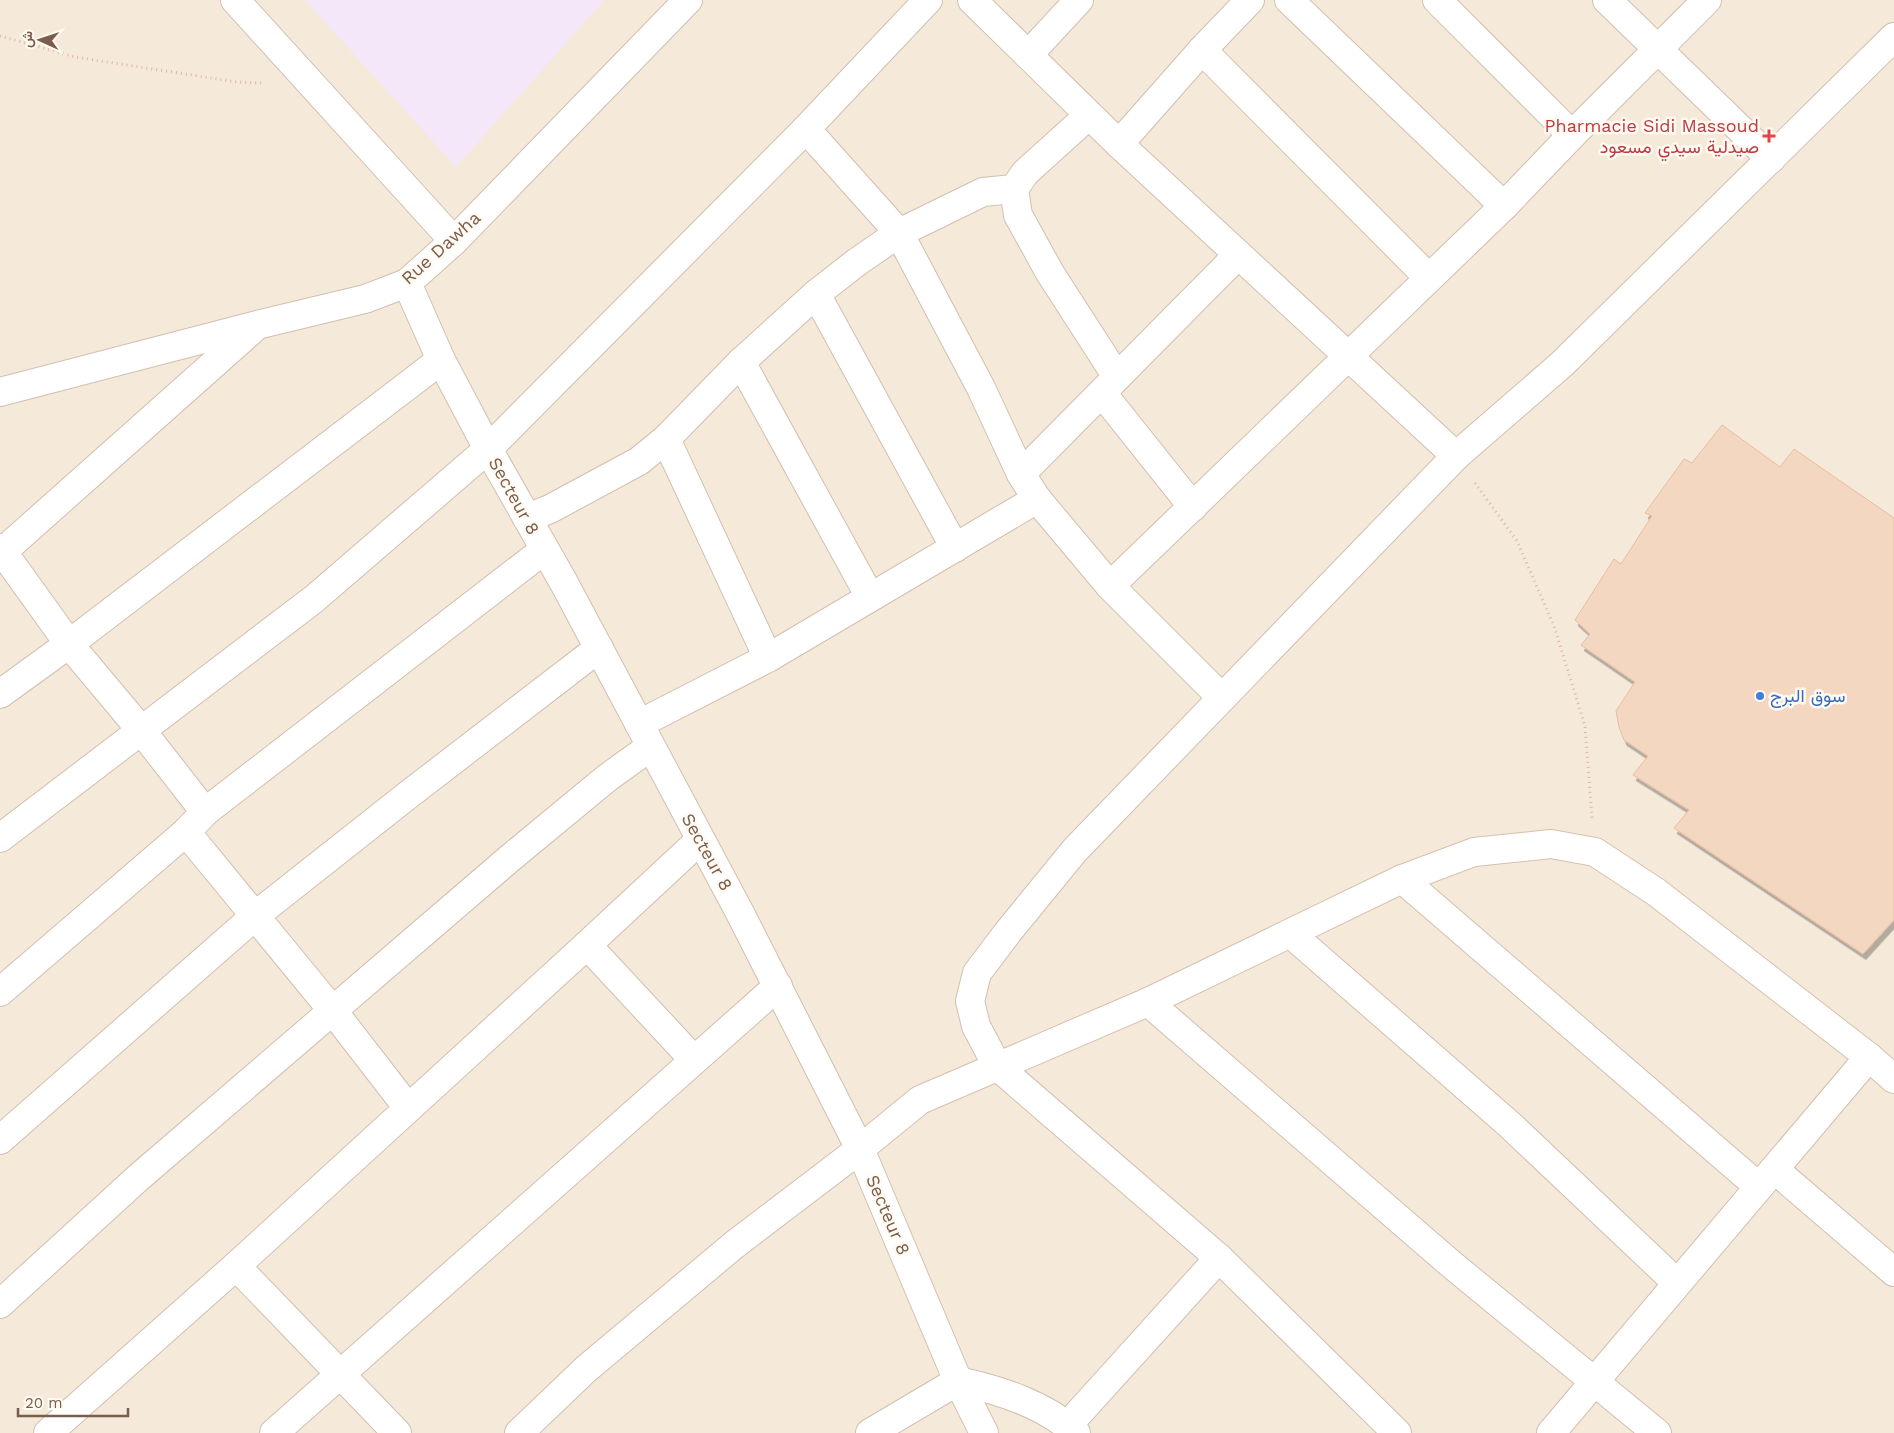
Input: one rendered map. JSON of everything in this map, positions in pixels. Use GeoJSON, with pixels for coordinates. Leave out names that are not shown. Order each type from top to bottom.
{"type":"FeatureCollection","features":[{"type":"Feature","properties":{"kind":"street"},"geometry":{"type":"LineString","coordinates":[[236,0],[454,241]]}},
{"type":"Feature","properties":{"kind":"street","name":"Rue Dawha"},"geometry":{"type":"LineString","coordinates":[[0,392],[365,299],[407,283],[454,241],[688,0]]}},
{"type":"Feature","properties":{"kind":"street"},"geometry":{"type":"LineString","coordinates":[[0,838],[314,598],[488,449],[806,129],[928,0]]}},
{"type":"Feature","properties":{"kind":"street"},"geometry":{"type":"LineString","coordinates":[[972,0],[1119,144],[1456,456]]}},
{"type":"Feature","properties":{"kind":"street"},"geometry":{"type":"LineString","coordinates":[[1028,55],[1079,0]]}},
{"type":"Feature","properties":{"kind":"street"},"geometry":{"type":"LineString","coordinates":[[1119,144],[1202,50],[1250,0]]}},
{"type":"Feature","properties":{"kind":"street"},"geometry":{"type":"LineString","coordinates":[[1288,0],[1504,206]]}},
{"type":"Feature","properties":{"kind":"street"},"geometry":{"type":"LineString","coordinates":[[1436,0],[1572,135]]}},
{"type":"Feature","properties":{"kind":"street"},"geometry":{"type":"LineString","coordinates":[[1607,0],[1771,159]]}},
{"type":"Feature","properties":{"kind":"street"},"geometry":{"type":"LineString","coordinates":[[1110,586],[1349,356],[1428,277],[1504,206],[1707,0]]}},
{"type":"Feature","properties":{"kind":"street"},"geometry":{"type":"LineString","coordinates":[[1397,1433],[1219,1258],[997,1066],[976,1026],[970,1001],[977,973],[1075,850],[1456,456],[1562,364],[1894,37]]}},
{"type":"Feature","properties":{"kind":"street"},"geometry":{"type":"LineString","coordinates":[[1202,50],[1428,277]]}},
{"type":"Feature","properties":{"kind":"street"},"geometry":{"type":"LineString","coordinates":[[1089,115],[1025,174],[1014,189],[1018,215],[1109,385],[1193,507]]}},
{"type":"Feature","properties":{"kind":"street"},"geometry":{"type":"LineString","coordinates":[[806,129],[899,234],[981,388],[1021,474],[1037,499],[1110,586],[1222,698]]}},
{"type":"Feature","properties":{"kind":"street"},"geometry":{"type":"LineString","coordinates":[[527,518],[550,509],[639,461],[666,439],[741,362],[816,294],[857,262],[899,234],[983,192],[1014,189]]}},
{"type":"Feature","properties":{"kind":"street"},"geometry":{"type":"LineString","coordinates":[[1021,474],[1238,255]]}},
{"type":"Feature","properties":{"kind":"street","name":"Secteur 8"},"geometry":{"type":"LineString","coordinates":[[407,283],[441,360],[488,449],[599,648],[778,986],[860,1149],[958,1381],[984,1433]]}},
{"type":"Feature","properties":{"kind":"street"},"geometry":{"type":"LineString","coordinates":[[816,294],[955,548]]}},
{"type":"Feature","properties":{"kind":"street"},"geometry":{"type":"LineString","coordinates":[[205,812],[141,730],[69,644],[1,551],[257,325]]}},
{"type":"Feature","properties":{"kind":"street"},"geometry":{"type":"LineString","coordinates":[[0,694],[69,644],[441,360]]}},
{"type":"Feature","properties":{"kind":"street"},"geometry":{"type":"LineString","coordinates":[[741,362],[870,597]]}},
{"type":"Feature","properties":{"kind":"street"},"geometry":{"type":"LineString","coordinates":[[666,439],[768,658]]}},
{"type":"Feature","properties":{"kind":"street"},"geometry":{"type":"LineString","coordinates":[[0,1304],[147,1171],[509,859],[607,778],[645,735],[768,658],[1037,499]]}},
{"type":"Feature","properties":{"kind":"street"},"geometry":{"type":"LineString","coordinates":[[0,992],[186,832],[205,812],[544,550]]}},
{"type":"Feature","properties":{"kind":"street"},"geometry":{"type":"LineString","coordinates":[[0,1140],[256,915],[599,648]]}},
{"type":"Feature","properties":{"kind":"street"},"geometry":{"type":"LineString","coordinates":[[186,832],[256,915],[408,1108]]}},
{"type":"Feature","properties":{"kind":"street"},"geometry":{"type":"LineString","coordinates":[[48,1433],[236,1266],[700,840]]}},
{"type":"Feature","properties":{"kind":"street"},"geometry":{"type":"LineString","coordinates":[[518,1433],[586,1369],[726,1251],[860,1149],[920,1100],[1148,1002],[1402,879],[1474,852],[1551,844],[1595,852],[1656,892],[1869,1057],[1894,1079]]}},
{"type":"Feature","properties":{"kind":"street"},"geometry":{"type":"LineString","coordinates":[[1402,879],[1767,1178],[1894,1272]]}},
{"type":"Feature","properties":{"kind":"street"},"geometry":{"type":"LineString","coordinates":[[1290,934],[1510,1125],[1677,1283]]}},
{"type":"Feature","properties":{"kind":"street"},"geometry":{"type":"LineString","coordinates":[[587,945],[694,1060]]}},
{"type":"Feature","properties":{"kind":"street"},"geometry":{"type":"LineString","coordinates":[[274,1433],[778,986]]}},
{"type":"Feature","properties":{"kind":"street"},"geometry":{"type":"LineString","coordinates":[[1148,1002],[1451,1264],[1657,1433]]}},
{"type":"Feature","properties":{"kind":"street"},"geometry":{"type":"LineString","coordinates":[[1551,1433],[1869,1057]]}},
{"type":"Feature","properties":{"kind":"street"},"geometry":{"type":"LineString","coordinates":[[870,1433],[958,1381],[990,1388],[1016,1398],[1072,1429],[1219,1258]]}},
{"type":"Feature","properties":{"kind":"street"},"geometry":{"type":"LineString","coordinates":[[236,1266],[397,1433]]}},
{"type":"Feature","properties":{"kind":"path"},"geometry":{"type":"LineString","coordinates":[[0,36],[75,57],[237,82],[313,85]]}},
{"type":"Feature","properties":{"kind":"path"},"geometry":{"type":"LineString","coordinates":[[1456,456],[1517,541],[1554,626],[1585,726],[1595,852]]}},
{"type":"Feature","properties":{"kind":"shaded area"},"geometry":{"type":"Polygon","coordinates":[[[0,0],[1894,0],[1894,1433],[0,1433],[0,0]]]}},
{"type":"Feature","properties":{"kind":"shaded area"},"geometry":{"type":"Polygon","coordinates":[[[305,0],[604,0],[456,167],[305,0]]]}},
{"type":"Feature","properties":{"kind":"building","name":"سوق البرج"},"geometry":{"type":"Polygon","coordinates":[[[1722,425],[1780,467],[1794,449],[1894,518],[1894,920],[1863,954],[1674,828],[1689,810],[1633,775],[1648,756],[1624,740],[1619,727],[1616,711],[1635,682],[1581,645],[1590,634],[1575,620],[1614,559],[1621,564],[1652,516],[1645,513],[1684,459],[1692,463],[1722,425]]]}},
{"type":"Feature","properties":{"kind":"place","name":"Pharmacie Sidi Massoud صيدلية سيدي مسعود"},"geometry":{"type":"Point","coordinates":[1769,136]}},
{"type":"Feature","properties":{"kind":"place","name":"سوق البرج"},"geometry":{"type":"Point","coordinates":[1760,696]}}]}
